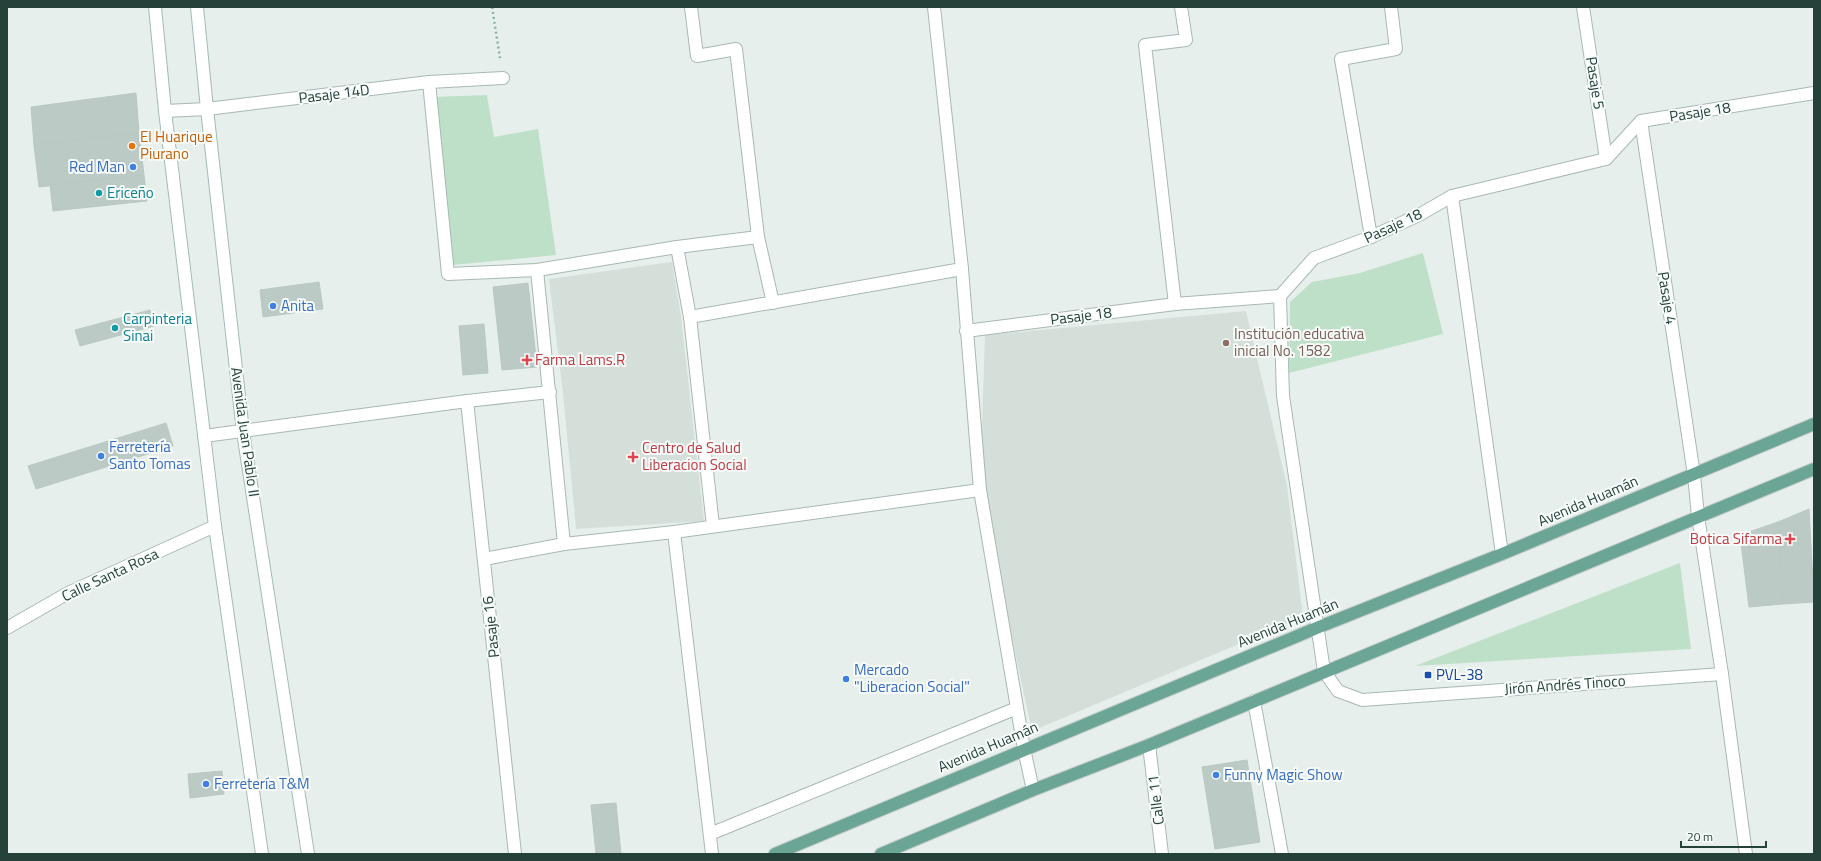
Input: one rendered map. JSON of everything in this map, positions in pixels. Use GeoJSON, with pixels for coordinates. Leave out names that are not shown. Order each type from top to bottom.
{"type":"FeatureCollection","features":[{"type":"Feature","properties":{"kind":"main road","name":"Avenida Huamán"},"geometry":{"type":"LineString","coordinates":[[774,854],[1319,627],[1502,554],[1814,424]]}},
{"type":"Feature","properties":{"kind":"main road"},"geometry":{"type":"LineString","coordinates":[[881,854],[1033,790],[1149,745],[1254,700],[1814,469]]}},
{"type":"Feature","properties":{"kind":"street"},"geometry":{"type":"LineString","coordinates":[[155,7],[215,526],[262,854]]}},
{"type":"Feature","properties":{"kind":"street","name":"Avenida Juan Pablo II"},"geometry":{"type":"LineString","coordinates":[[197,7],[206,109],[243,432],[308,854]]}},
{"type":"Feature","properties":{"kind":"street"},"geometry":{"type":"LineString","coordinates":[[690,7],[697,56],[736,48],[758,237],[773,303]]}},
{"type":"Feature","properties":{"kind":"street"},"geometry":{"type":"LineString","coordinates":[[934,7],[962,269],[980,490],[1024,749],[1033,790]]}},
{"type":"Feature","properties":{"kind":"street"},"geometry":{"type":"LineString","coordinates":[[1175,304],[1145,45],[1186,40],[1181,7]]}},
{"type":"Feature","properties":{"kind":"street"},"geometry":{"type":"LineString","coordinates":[[1371,237],[1341,59],[1396,49],[1391,7]]}},
{"type":"Feature","properties":{"kind":"street","name":"Pasaje 5"},"geometry":{"type":"LineString","coordinates":[[1583,7],[1606,159]]}},
{"type":"Feature","properties":{"kind":"street","name":"Pasaje 14D"},"geometry":{"type":"LineString","coordinates":[[166,111],[206,109],[429,82],[503,78]]}},
{"type":"Feature","properties":{"kind":"street"},"geometry":{"type":"LineString","coordinates":[[429,82],[448,274],[537,270],[677,246],[758,237]]}},
{"type":"Feature","properties":{"kind":"street","name":"Pasaje 18"},"geometry":{"type":"LineString","coordinates":[[1641,121],[1814,93]]}},
{"type":"Feature","properties":{"kind":"street"},"geometry":{"type":"LineString","coordinates":[[1606,159],[1641,121]]}},
{"type":"Feature","properties":{"kind":"street","name":"Pasaje 4"},"geometry":{"type":"LineString","coordinates":[[1641,121],[1694,475],[1698,516],[1722,674],[1746,854]]}},
{"type":"Feature","properties":{"kind":"street","name":"Pasaje 18"},"geometry":{"type":"LineString","coordinates":[[966,331],[1175,304],[1280,296],[1314,258],[1371,237],[1419,215],[1452,196],[1606,159]]}},
{"type":"Feature","properties":{"kind":"street"},"geometry":{"type":"LineString","coordinates":[[1452,196],[1502,554]]}},
{"type":"Feature","properties":{"kind":"street"},"geometry":{"type":"LineString","coordinates":[[677,246],[690,317],[713,526]]}},
{"type":"Feature","properties":{"kind":"street"},"geometry":{"type":"LineString","coordinates":[[690,317],[962,269]]}},
{"type":"Feature","properties":{"kind":"street"},"geometry":{"type":"LineString","coordinates":[[537,270],[564,544]]}},
{"type":"Feature","properties":{"kind":"street"},"geometry":{"type":"LineString","coordinates":[[1280,296],[1283,396],[1319,627],[1324,671]]}},
{"type":"Feature","properties":{"kind":"street"},"geometry":{"type":"LineString","coordinates":[[204,436],[467,401],[550,392]]}},
{"type":"Feature","properties":{"kind":"street","name":"Pasaje 16"},"geometry":{"type":"LineString","coordinates":[[467,401],[515,854]]}},
{"type":"Feature","properties":{"kind":"street"},"geometry":{"type":"LineString","coordinates":[[484,559],[564,544],[674,532],[980,490]]}},
{"type":"Feature","properties":{"kind":"street","name":"Calle Santa Rosa"},"geometry":{"type":"LineString","coordinates":[[7,628],[68,593],[215,526]]}},
{"type":"Feature","properties":{"kind":"street"},"geometry":{"type":"LineString","coordinates":[[674,532],[712,854]]}},
{"type":"Feature","properties":{"kind":"street","name":"Jirón Andrés Tinoco"},"geometry":{"type":"LineString","coordinates":[[1324,671],[1338,691],[1362,700],[1722,674]]}},
{"type":"Feature","properties":{"kind":"street"},"geometry":{"type":"LineString","coordinates":[[1254,700],[1282,854]]}},
{"type":"Feature","properties":{"kind":"street"},"geometry":{"type":"LineString","coordinates":[[710,834],[1017,708]]}},
{"type":"Feature","properties":{"kind":"street","name":"Calle 11"},"geometry":{"type":"LineString","coordinates":[[1149,745],[1162,854]]}},
{"type":"Feature","properties":{"kind":"path"},"geometry":{"type":"LineString","coordinates":[[492,7],[503,78]]}},
{"type":"Feature","properties":{"kind":"shaded area","name":"Centro de Salud Liberacion Social"},"geometry":{"type":"Polygon","coordinates":[[[672,262],[681,317],[704,521],[576,529],[563,393],[549,279],[672,262]]]}},
{"type":"Feature","properties":{"kind":"shaded area"},"geometry":{"type":"Polygon","coordinates":[[[1246,311],[1287,486],[1303,617],[1032,731],[980,490],[985,335],[1246,311]]]}},
{"type":"Feature","properties":{"kind":"green space"},"geometry":{"type":"Polygon","coordinates":[[[487,95],[494,137],[538,129],[556,255],[453,265],[433,97],[487,95]]]}},
{"type":"Feature","properties":{"kind":"green space"},"geometry":{"type":"Polygon","coordinates":[[[1423,253],[1443,334],[1289,373],[1290,302],[1312,282],[1360,273],[1423,253]]]}},
{"type":"Feature","properties":{"kind":"green space"},"geometry":{"type":"Polygon","coordinates":[[[1680,563],[1691,649],[1415,666],[1680,563]]]}},
{"type":"Feature","properties":{"kind":"building"},"geometry":{"type":"Polygon","coordinates":[[[136,93],[139,133],[34,145],[31,107],[136,93]]]}},
{"type":"Feature","properties":{"kind":"building"},"geometry":{"type":"Polygon","coordinates":[[[139,133],[144,175],[39,187],[34,145],[139,133]]]}},
{"type":"Feature","properties":{"kind":"building","name":"Ericeño"},"geometry":{"type":"Polygon","coordinates":[[[144,175],[147,201],[53,211],[50,185],[144,175]]]}},
{"type":"Feature","properties":{"kind":"building"},"geometry":{"type":"Polygon","coordinates":[[[319,282],[323,309],[263,317],[260,290],[319,282]]]}},
{"type":"Feature","properties":{"kind":"building"},"geometry":{"type":"Polygon","coordinates":[[[528,283],[537,367],[502,370],[493,287],[528,283]]]}},
{"type":"Feature","properties":{"kind":"building","name":"Carpinteria Sinai"},"geometry":{"type":"Polygon","coordinates":[[[150,310],[154,326],[80,346],[75,330],[150,310]]]}},
{"type":"Feature","properties":{"kind":"building"},"geometry":{"type":"Polygon","coordinates":[[[484,324],[488,373],[463,375],[459,326],[484,324]]]}},
{"type":"Feature","properties":{"kind":"building","name":"Ferretería Santo Tomas"},"geometry":{"type":"Polygon","coordinates":[[[166,423],[173,446],[36,489],[28,466],[166,423]]]}},
{"type":"Feature","properties":{"kind":"building"},"geometry":{"type":"Polygon","coordinates":[[[1809,509],[1814,602],[1783,604],[1778,522],[1809,509]]]}},
{"type":"Feature","properties":{"kind":"building"},"geometry":{"type":"Polygon","coordinates":[[[1778,522],[1783,604],[1749,607],[1740,535],[1778,522]]]}},
{"type":"Feature","properties":{"kind":"building"},"geometry":{"type":"Polygon","coordinates":[[[1247,760],[1260,842],[1215,849],[1202,767],[1247,760]]]}},
{"type":"Feature","properties":{"kind":"building","name":"Ferretería T&M"},"geometry":{"type":"Polygon","coordinates":[[[222,771],[224,794],[190,798],[188,774],[222,771]]]}},
{"type":"Feature","properties":{"kind":"building"},"geometry":{"type":"Polygon","coordinates":[[[616,803],[621,854],[596,854],[591,805],[616,803]]]}},
{"type":"Feature","properties":{"kind":"place","name":"El Huarique Piurano"},"geometry":{"type":"Point","coordinates":[132,146]}},
{"type":"Feature","properties":{"kind":"place","name":"Red Man"},"geometry":{"type":"Point","coordinates":[133,167]}},
{"type":"Feature","properties":{"kind":"place","name":"Ericeño"},"geometry":{"type":"Point","coordinates":[99,193]}},
{"type":"Feature","properties":{"kind":"place","name":"Anita"},"geometry":{"type":"Point","coordinates":[273,306]}},
{"type":"Feature","properties":{"kind":"place","name":"Carpinteria Sinai"},"geometry":{"type":"Point","coordinates":[115,328]}},
{"type":"Feature","properties":{"kind":"place","name":"Institución educativa inicial No. 1582"},"geometry":{"type":"Point","coordinates":[1226,343]}},
{"type":"Feature","properties":{"kind":"place","name":"Farma Lams.R"},"geometry":{"type":"Point","coordinates":[527,360]}},
{"type":"Feature","properties":{"kind":"place","name":"Ferretería Santo Tomas"},"geometry":{"type":"Point","coordinates":[101,456]}},
{"type":"Feature","properties":{"kind":"place","name":"Centro de Salud Liberacion Social"},"geometry":{"type":"Point","coordinates":[633,457]}},
{"type":"Feature","properties":{"kind":"place","name":"Botica Sifarma"},"geometry":{"type":"Point","coordinates":[1790,539]}},
{"type":"Feature","properties":{"kind":"place","name":"PVL-38"},"geometry":{"type":"Point","coordinates":[1428,675]}},
{"type":"Feature","properties":{"kind":"place","name":"Mercado \"Liberacion Social\""},"geometry":{"type":"Point","coordinates":[846,679]}},
{"type":"Feature","properties":{"kind":"place","name":"Funny Magic Show"},"geometry":{"type":"Point","coordinates":[1216,775]}},
{"type":"Feature","properties":{"kind":"place","name":"Ferretería T&M"},"geometry":{"type":"Point","coordinates":[206,784]}}]}
